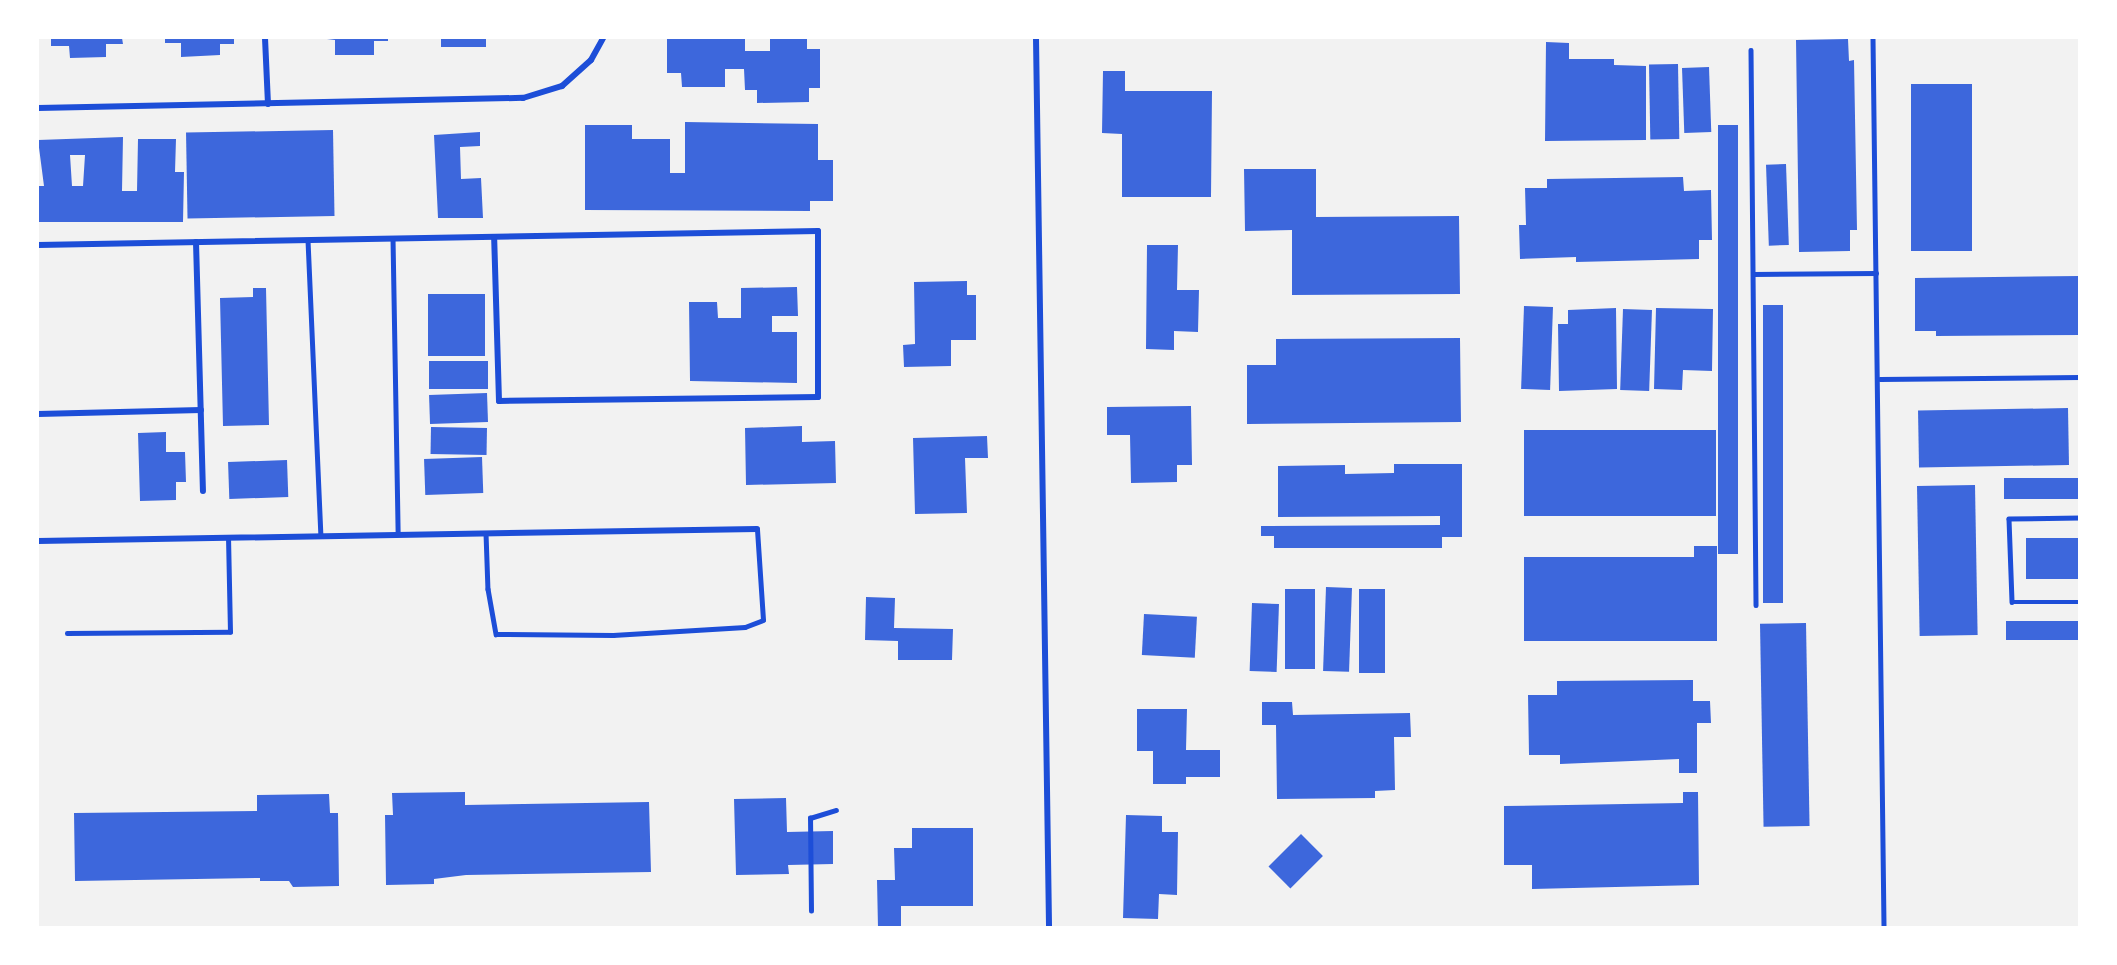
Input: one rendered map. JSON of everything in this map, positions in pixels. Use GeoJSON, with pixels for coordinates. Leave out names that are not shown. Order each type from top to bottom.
{"type":"FeatureCollection","features":[{"type":"Feature","properties":{"kind":"street"},"geometry":{"type":"LineString","coordinates":[[265,38],[268,104]]}},
{"type":"Feature","properties":{"kind":"street"},"geometry":{"type":"LineString","coordinates":[[38,108],[523,98],[562,86],[591,60],[603,38]]}},
{"type":"Feature","properties":{"kind":"street"},"geometry":{"type":"LineString","coordinates":[[1036,38],[1049,927]]}},
{"type":"Feature","properties":{"kind":"street"},"geometry":{"type":"LineString","coordinates":[[38,245],[818,231],[818,397],[499,401],[494,237]]}},
{"type":"Feature","properties":{"kind":"street"},"geometry":{"type":"LineString","coordinates":[[196,242],[203,491]]}},
{"type":"Feature","properties":{"kind":"street"},"geometry":{"type":"LineString","coordinates":[[38,414],[201,410]]}},
{"type":"Feature","properties":{"kind":"street"},"geometry":{"type":"LineString","coordinates":[[38,541],[757,529]]}},
{"type":"Feature","properties":{"kind":"lane"},"geometry":{"type":"LineString","coordinates":[[1873,38],[1876,273],[1880,379],[1884,927]]}},
{"type":"Feature","properties":{"kind":"lane"},"geometry":{"type":"LineString","coordinates":[[1751,50],[1756,606]]}},
{"type":"Feature","properties":{"kind":"lane"},"geometry":{"type":"LineString","coordinates":[[393,238],[398,534]]}},
{"type":"Feature","properties":{"kind":"lane"},"geometry":{"type":"LineString","coordinates":[[308,240],[321,536]]}},
{"type":"Feature","properties":{"kind":"lane"},"geometry":{"type":"LineString","coordinates":[[1753,274],[1876,273]]}},
{"type":"Feature","properties":{"kind":"lane"},"geometry":{"type":"LineString","coordinates":[[1880,379],[2079,377]]}},
{"type":"Feature","properties":{"kind":"lane"},"geometry":{"type":"LineString","coordinates":[[2079,518],[2009,519],[2012,602],[2079,602]]}},
{"type":"Feature","properties":{"kind":"lane"},"geometry":{"type":"LineString","coordinates":[[486,533],[488,589],[496,634],[613,635],[745,627],[763,620],[757,529]]}},
{"type":"Feature","properties":{"kind":"lane"},"geometry":{"type":"LineString","coordinates":[[67,633],[230,632],[228,538]]}},
{"type":"Feature","properties":{"kind":"lane"},"geometry":{"type":"LineString","coordinates":[[811,911],[810,818],[836,810]]}},
{"type":"Feature","properties":{"kind":"building"},"geometry":{"type":"Polygon","coordinates":[[[51,38],[122,38],[123,44],[106,44],[106,57],[70,58],[69,46],[51,46],[51,38]]]}},
{"type":"Feature","properties":{"kind":"building"},"geometry":{"type":"Polygon","coordinates":[[[165,38],[234,38],[234,44],[220,44],[220,55],[181,57],[181,43],[165,43],[165,38]]]}},
{"type":"Feature","properties":{"kind":"building"},"geometry":{"type":"Polygon","coordinates":[[[319,38],[388,38],[388,41],[374,41],[374,55],[335,55],[335,40],[319,38]]]}},
{"type":"Feature","properties":{"kind":"building"},"geometry":{"type":"Polygon","coordinates":[[[441,38],[486,38],[486,47],[441,47],[441,38]]]}},
{"type":"Feature","properties":{"kind":"building"},"geometry":{"type":"Polygon","coordinates":[[[667,38],[745,38],[745,51],[770,51],[770,38],[807,38],[807,49],[820,49],[820,88],[809,88],[809,102],[757,103],[757,90],[745,90],[744,69],[725,69],[725,87],[682,87],[681,73],[667,73],[667,38]]]}},
{"type":"Feature","properties":{"kind":"building"},"geometry":{"type":"Polygon","coordinates":[[[1848,39],[1849,61],[1854,60],[1857,230],[1850,230],[1850,251],[1799,252],[1796,40],[1848,39]]]}},
{"type":"Feature","properties":{"kind":"building"},"geometry":{"type":"Polygon","coordinates":[[[1546,42],[1569,43],[1569,59],[1614,59],[1614,65],[1646,66],[1646,140],[1545,141],[1546,42]]]}},
{"type":"Feature","properties":{"kind":"building"},"geometry":{"type":"Polygon","coordinates":[[[1678,64],[1679,139],[1650,139],[1649,65],[1678,64]]]}},
{"type":"Feature","properties":{"kind":"building"},"geometry":{"type":"Polygon","coordinates":[[[1709,67],[1711,132],[1684,133],[1682,68],[1709,67]]]}},
{"type":"Feature","properties":{"kind":"building"},"geometry":{"type":"Polygon","coordinates":[[[1103,71],[1125,71],[1125,91],[1212,91],[1211,197],[1122,197],[1122,134],[1102,133],[1103,71]]]}},
{"type":"Feature","properties":{"kind":"building"},"geometry":{"type":"Polygon","coordinates":[[[1911,84],[1972,84],[1972,251],[1911,251],[1911,84]]]}},
{"type":"Feature","properties":{"kind":"building"},"geometry":{"type":"Polygon","coordinates":[[[685,122],[818,124],[818,160],[833,160],[833,201],[810,201],[810,211],[585,210],[585,125],[632,125],[632,139],[670,139],[670,173],[685,173],[685,122]]]}},
{"type":"Feature","properties":{"kind":"building"},"geometry":{"type":"Polygon","coordinates":[[[1718,125],[1738,125],[1738,554],[1718,554],[1718,125]]]}},
{"type":"Feature","properties":{"kind":"building"},"geometry":{"type":"Polygon","coordinates":[[[333,130],[335,216],[188,219],[186,133],[333,130]]]}},
{"type":"Feature","properties":{"kind":"building"},"geometry":{"type":"Polygon","coordinates":[[[480,132],[480,146],[460,147],[461,179],[481,178],[483,218],[438,218],[434,135],[480,132]]]}},
{"type":"Feature","properties":{"kind":"building"},"geometry":{"type":"Polygon","coordinates":[[[123,137],[122,191],[137,191],[138,139],[176,139],[175,172],[184,172],[183,222],[38,222],[38,186],[44,186],[38,140],[123,137]],[[70,155],[72,186],[83,186],[85,155],[70,155]]]}},
{"type":"Feature","properties":{"kind":"building"},"geometry":{"type":"Polygon","coordinates":[[[1786,164],[1789,245],[1769,246],[1766,165],[1786,164]]]}},
{"type":"Feature","properties":{"kind":"building"},"geometry":{"type":"Polygon","coordinates":[[[1244,169],[1316,169],[1316,217],[1459,216],[1460,294],[1292,295],[1292,230],[1245,231],[1244,169]]]}},
{"type":"Feature","properties":{"kind":"building"},"geometry":{"type":"Polygon","coordinates":[[[1683,177],[1684,191],[1711,190],[1712,240],[1699,240],[1699,259],[1576,262],[1576,257],[1520,259],[1519,225],[1526,225],[1525,188],[1547,188],[1547,179],[1683,177]]]}},
{"type":"Feature","properties":{"kind":"building"},"geometry":{"type":"Polygon","coordinates":[[[1147,245],[1178,245],[1177,290],[1199,290],[1198,332],[1174,331],[1174,350],[1146,349],[1147,245]]]}},
{"type":"Feature","properties":{"kind":"building"},"geometry":{"type":"Polygon","coordinates":[[[2080,276],[2080,335],[1936,336],[1936,331],[1915,331],[1915,278],[2080,276]]]}},
{"type":"Feature","properties":{"kind":"building"},"geometry":{"type":"Polygon","coordinates":[[[967,281],[967,295],[976,295],[976,340],[951,340],[951,366],[904,367],[903,345],[915,344],[914,282],[967,281]]]}},
{"type":"Feature","properties":{"kind":"building"},"geometry":{"type":"Polygon","coordinates":[[[797,287],[798,316],[772,316],[772,332],[797,332],[797,383],[690,381],[689,302],[717,302],[718,318],[741,318],[741,288],[797,287]]]}},
{"type":"Feature","properties":{"kind":"building"},"geometry":{"type":"Polygon","coordinates":[[[253,288],[266,288],[269,425],[223,426],[220,298],[253,297],[253,288]]]}},
{"type":"Feature","properties":{"kind":"building"},"geometry":{"type":"Polygon","coordinates":[[[428,294],[485,294],[485,356],[428,356],[428,294]]]}},
{"type":"Feature","properties":{"kind":"building"},"geometry":{"type":"Polygon","coordinates":[[[1763,305],[1783,305],[1783,603],[1763,603],[1763,305]]]}},
{"type":"Feature","properties":{"kind":"building"},"geometry":{"type":"Polygon","coordinates":[[[1524,306],[1553,307],[1550,390],[1521,389],[1524,306]]]}},
{"type":"Feature","properties":{"kind":"building"},"geometry":{"type":"Polygon","coordinates":[[[1616,308],[1617,389],[1559,391],[1558,324],[1568,324],[1568,310],[1616,308]]]}},
{"type":"Feature","properties":{"kind":"building"},"geometry":{"type":"Polygon","coordinates":[[[1656,308],[1713,309],[1712,371],[1683,370],[1682,390],[1654,389],[1656,308]]]}},
{"type":"Feature","properties":{"kind":"building"},"geometry":{"type":"Polygon","coordinates":[[[1623,309],[1652,310],[1649,391],[1620,390],[1623,309]]]}},
{"type":"Feature","properties":{"kind":"building"},"geometry":{"type":"Polygon","coordinates":[[[1460,338],[1461,422],[1247,424],[1247,365],[1276,365],[1276,339],[1460,338]]]}},
{"type":"Feature","properties":{"kind":"building"},"geometry":{"type":"Polygon","coordinates":[[[429,361],[488,361],[488,389],[429,389],[429,361]]]}},
{"type":"Feature","properties":{"kind":"building"},"geometry":{"type":"Polygon","coordinates":[[[487,393],[488,422],[430,424],[429,395],[487,393]]]}},
{"type":"Feature","properties":{"kind":"building"},"geometry":{"type":"Polygon","coordinates":[[[1191,406],[1192,465],[1177,465],[1177,482],[1131,483],[1130,435],[1107,435],[1107,407],[1191,406]]]}},
{"type":"Feature","properties":{"kind":"building"},"geometry":{"type":"Polygon","coordinates":[[[2068,408],[2069,465],[1919,468],[1918,411],[2068,408]]]}},
{"type":"Feature","properties":{"kind":"building"},"geometry":{"type":"Polygon","coordinates":[[[802,426],[802,442],[835,441],[836,483],[746,485],[745,428],[802,426]]]}},
{"type":"Feature","properties":{"kind":"building"},"geometry":{"type":"Polygon","coordinates":[[[431,427],[487,428],[487,455],[431,454],[431,427]]]}},
{"type":"Feature","properties":{"kind":"building"},"geometry":{"type":"Polygon","coordinates":[[[1524,430],[1716,430],[1716,516],[1524,516],[1524,430]]]}},
{"type":"Feature","properties":{"kind":"building"},"geometry":{"type":"Polygon","coordinates":[[[166,432],[166,452],[185,452],[186,482],[176,482],[176,500],[140,501],[138,433],[166,432]]]}},
{"type":"Feature","properties":{"kind":"building"},"geometry":{"type":"Polygon","coordinates":[[[987,436],[988,458],[965,458],[967,513],[915,514],[913,438],[987,436]]]}},
{"type":"Feature","properties":{"kind":"building"},"geometry":{"type":"Polygon","coordinates":[[[482,457],[483,493],[425,495],[424,459],[482,457]]]}},
{"type":"Feature","properties":{"kind":"building"},"geometry":{"type":"Polygon","coordinates":[[[287,460],[288,497],[229,499],[228,462],[287,460]]]}},
{"type":"Feature","properties":{"kind":"building"},"geometry":{"type":"Polygon","coordinates":[[[1394,464],[1462,464],[1462,537],[1442,537],[1442,548],[1274,548],[1274,536],[1261,536],[1261,526],[1440,525],[1440,516],[1278,517],[1278,466],[1345,465],[1345,474],[1394,473],[1394,464]]]}},
{"type":"Feature","properties":{"kind":"building"},"geometry":{"type":"Polygon","coordinates":[[[2004,478],[2080,478],[2080,499],[2004,499],[2004,478]]]}},
{"type":"Feature","properties":{"kind":"building"},"geometry":{"type":"Polygon","coordinates":[[[1975,485],[1978,635],[1920,636],[1917,486],[1975,485]]]}},
{"type":"Feature","properties":{"kind":"building"},"geometry":{"type":"Polygon","coordinates":[[[2026,538],[2080,538],[2080,579],[2026,579],[2026,538]]]}},
{"type":"Feature","properties":{"kind":"building"},"geometry":{"type":"Polygon","coordinates":[[[1694,546],[1717,546],[1717,641],[1524,641],[1524,557],[1694,557],[1694,546]]]}},
{"type":"Feature","properties":{"kind":"building"},"geometry":{"type":"Polygon","coordinates":[[[1326,587],[1352,588],[1349,672],[1323,671],[1326,587]]]}},
{"type":"Feature","properties":{"kind":"building"},"geometry":{"type":"Polygon","coordinates":[[[1285,589],[1315,589],[1315,669],[1285,669],[1285,589]]]}},
{"type":"Feature","properties":{"kind":"building"},"geometry":{"type":"Polygon","coordinates":[[[1359,589],[1385,589],[1385,673],[1359,673],[1359,589]]]}},
{"type":"Feature","properties":{"kind":"building"},"geometry":{"type":"Polygon","coordinates":[[[866,597],[895,598],[894,628],[953,629],[952,660],[898,660],[898,641],[865,640],[866,597]]]}},
{"type":"Feature","properties":{"kind":"building"},"geometry":{"type":"Polygon","coordinates":[[[1252,603],[1279,604],[1277,672],[1250,671],[1252,603]]]}},
{"type":"Feature","properties":{"kind":"building"},"geometry":{"type":"Polygon","coordinates":[[[1144,614],[1197,617],[1195,658],[1142,655],[1144,614]]]}},
{"type":"Feature","properties":{"kind":"building"},"geometry":{"type":"Polygon","coordinates":[[[2006,621],[2080,621],[2080,640],[2006,640],[2006,621]]]}},
{"type":"Feature","properties":{"kind":"building"},"geometry":{"type":"Polygon","coordinates":[[[1806,623],[1810,826],[1764,827],[1760,624],[1806,623]]]}},
{"type":"Feature","properties":{"kind":"building"},"geometry":{"type":"Polygon","coordinates":[[[1693,680],[1693,701],[1710,701],[1711,723],[1697,723],[1697,773],[1679,773],[1679,759],[1560,764],[1560,755],[1529,755],[1528,695],[1557,695],[1557,681],[1693,680]]]}},
{"type":"Feature","properties":{"kind":"building"},"geometry":{"type":"Polygon","coordinates":[[[1262,702],[1292,702],[1293,715],[1410,713],[1411,737],[1394,737],[1395,790],[1375,791],[1375,798],[1277,799],[1276,725],[1262,725],[1262,702]]]}},
{"type":"Feature","properties":{"kind":"building"},"geometry":{"type":"Polygon","coordinates":[[[1137,709],[1187,709],[1186,750],[1220,750],[1220,777],[1186,777],[1186,784],[1153,784],[1153,751],[1137,751],[1137,709]]]}},
{"type":"Feature","properties":{"kind":"building"},"geometry":{"type":"Polygon","coordinates":[[[465,792],[465,805],[649,802],[651,872],[466,875],[434,879],[434,884],[386,885],[385,815],[393,815],[392,793],[465,792]]]}},
{"type":"Feature","properties":{"kind":"building"},"geometry":{"type":"Polygon","coordinates":[[[1683,792],[1698,792],[1699,885],[1532,889],[1532,865],[1504,865],[1504,806],[1683,803],[1683,792]]]}},
{"type":"Feature","properties":{"kind":"building"},"geometry":{"type":"Polygon","coordinates":[[[329,794],[330,813],[338,813],[339,886],[293,887],[289,881],[260,881],[260,878],[75,881],[74,813],[257,811],[257,795],[329,794]]]}},
{"type":"Feature","properties":{"kind":"building"},"geometry":{"type":"Polygon","coordinates":[[[786,798],[787,832],[833,831],[833,864],[788,865],[789,874],[736,875],[734,799],[786,798]]]}},
{"type":"Feature","properties":{"kind":"building"},"geometry":{"type":"Polygon","coordinates":[[[1126,815],[1162,816],[1162,832],[1178,832],[1177,895],[1159,894],[1158,919],[1123,918],[1126,815]]]}},
{"type":"Feature","properties":{"kind":"building"},"geometry":{"type":"Polygon","coordinates":[[[912,828],[973,828],[973,906],[901,906],[901,928],[878,928],[877,880],[895,880],[894,848],[912,848],[912,828]]]}},
{"type":"Feature","properties":{"kind":"building"},"geometry":{"type":"Polygon","coordinates":[[[1301,834],[1323,856],[1290,888],[1268,867],[1301,834]]]}}]}
